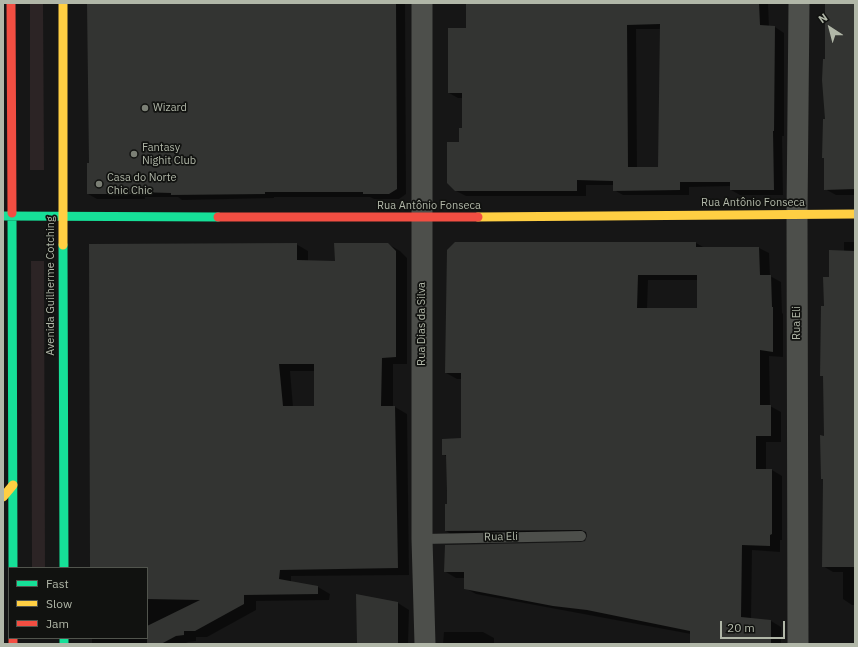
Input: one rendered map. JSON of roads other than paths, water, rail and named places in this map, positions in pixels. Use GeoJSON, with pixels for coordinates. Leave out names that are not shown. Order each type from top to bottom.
{"type":"FeatureCollection","features":[{"type":"Feature","properties":{"kind":"main road"},"geometry":{"type":"LineString","coordinates":[[11,3],[7,216],[13,485],[13,567]]}},
{"type":"Feature","properties":{"kind":"main road","name":"Avenida Guilherme Cotching"},"geometry":{"type":"LineString","coordinates":[[63,3],[64,567]]}},
{"type":"Feature","properties":{"kind":"main road","name":"Rua Antônio Fonseca"},"geometry":{"type":"LineString","coordinates":[[7,216],[422,218],[855,214]]}},
{"type":"Feature","properties":{"kind":"main road"},"geometry":{"type":"LineString","coordinates":[[3,497],[13,485]]}},
{"type":"Feature","properties":{"kind":"street","name":"Rua Dias da Silva"},"geometry":{"type":"LineString","coordinates":[[422,3],[422,539],[425,644]]}},
{"type":"Feature","properties":{"kind":"street","name":"Rua Eli"},"geometry":{"type":"LineString","coordinates":[[798,644],[797,215],[799,3]]}},
{"type":"Feature","properties":{"kind":"lane","name":"Rua Eli"},"geometry":{"type":"LineString","coordinates":[[422,539],[581,536]]}},
{"type":"Feature","properties":{"kind":"place","name":"Wizard"},"geometry":{"type":"Point","coordinates":[145,108]}},
{"type":"Feature","properties":{"kind":"place","name":"Fantasy Nighit Club"},"geometry":{"type":"Point","coordinates":[134,154]}},
{"type":"Feature","properties":{"kind":"place","name":"Casa do Norte Chic Chic"},"geometry":{"type":"Point","coordinates":[99,184]}}]}
